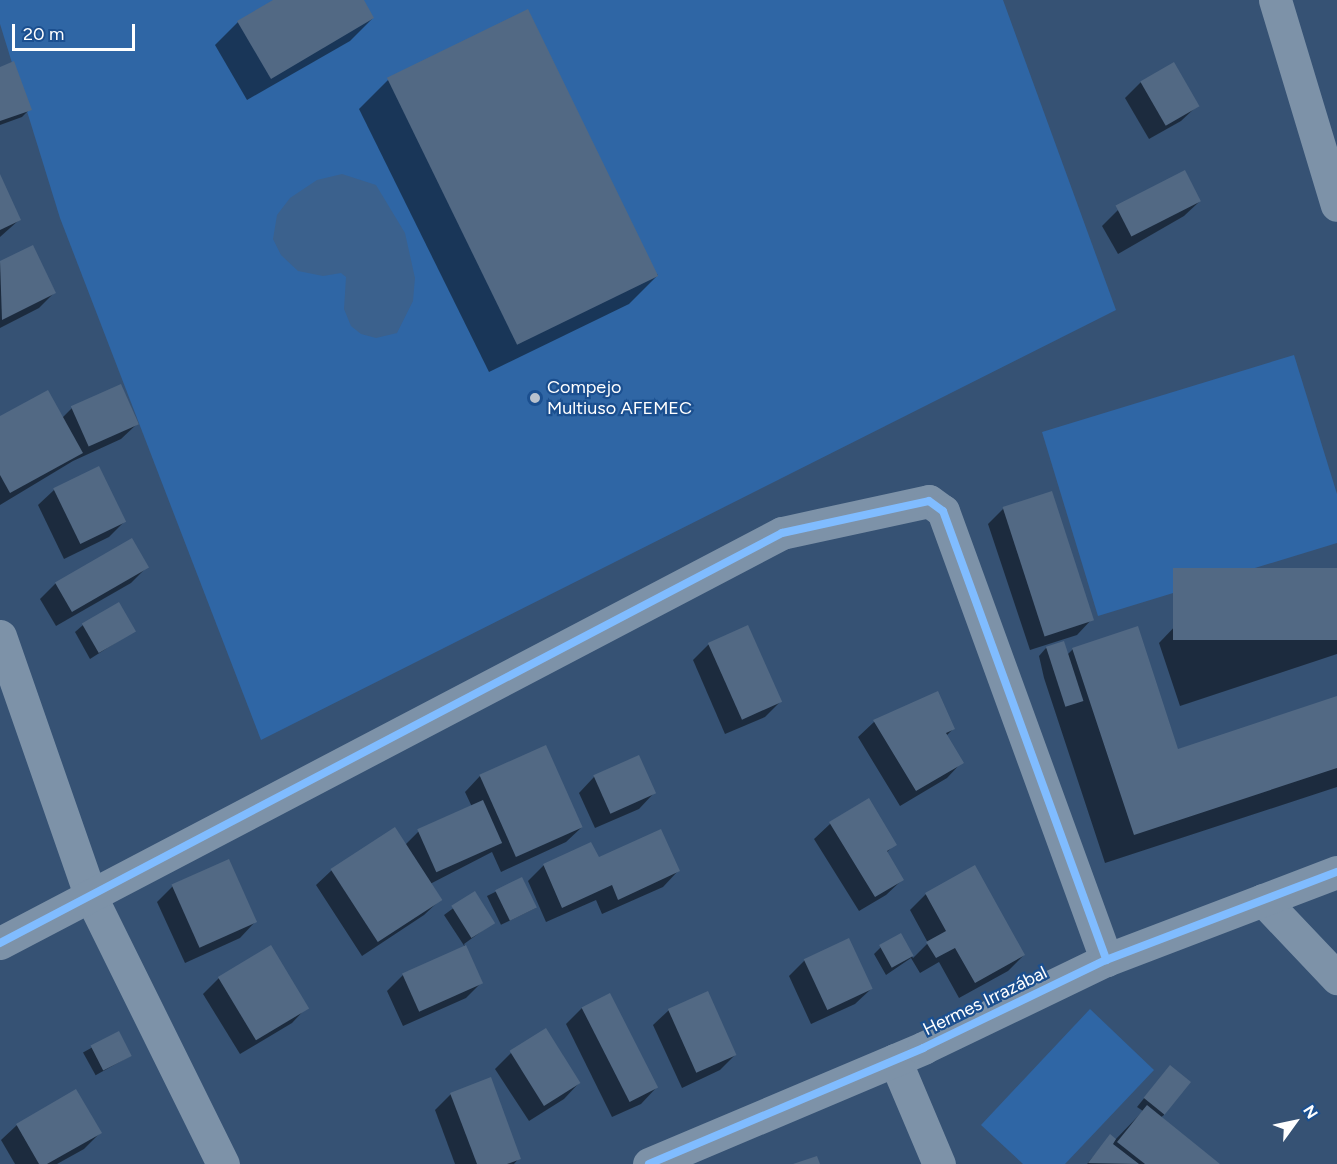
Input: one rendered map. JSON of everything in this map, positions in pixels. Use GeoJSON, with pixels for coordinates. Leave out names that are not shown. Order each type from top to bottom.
{"type":"FeatureCollection","features":[{"type":"Feature","properties":{"kind":"street"},"geometry":{"type":"LineString","coordinates":[[1275,0],[1337,205]]}},
{"type":"Feature","properties":{"kind":"street"},"geometry":{"type":"LineString","coordinates":[[0,943],[782,533],[929,501],[943,511],[1106,960]]}},
{"type":"Feature","properties":{"kind":"street"},"geometry":{"type":"LineString","coordinates":[[0,636],[90,895],[224,1164]]}},
{"type":"Feature","properties":{"kind":"street","name":"Hermes Irrazábal"},"geometry":{"type":"LineString","coordinates":[[649,1164],[895,1060],[1106,960],[1337,872]]}},
{"type":"Feature","properties":{"kind":"street"},"geometry":{"type":"LineString","coordinates":[[1263,900],[1337,978]]}},
{"type":"Feature","properties":{"kind":"street"},"geometry":{"type":"LineString","coordinates":[[895,1060],[939,1164]]}},
{"type":"Feature","properties":{"kind":"shaded area","name":"Compejo Multiuso AFEMEC"},"geometry":{"type":"Polygon","coordinates":[[[0,0],[1003,0],[1116,310],[261,740],[60,218],[0,24],[0,0]]]}},
{"type":"Feature","properties":{"kind":"shaded area"},"geometry":{"type":"Polygon","coordinates":[[[342,174],[376,185],[405,233],[415,278],[413,301],[397,333],[376,338],[361,334],[351,326],[344,309],[346,277],[341,273],[323,276],[298,271],[281,255],[273,239],[277,215],[290,198],[317,180],[342,174]]]}},
{"type":"Feature","properties":{"kind":"shaded area"},"geometry":{"type":"Polygon","coordinates":[[[1294,355],[1337,494],[1337,543],[1098,616],[1042,432],[1294,355]]]}},
{"type":"Feature","properties":{"kind":"shaded area"},"geometry":{"type":"Polygon","coordinates":[[[1090,1009],[1154,1070],[1065,1164],[1023,1164],[981,1125],[1090,1009]]]}},
{"type":"Feature","properties":{"kind":"building"},"geometry":{"type":"Polygon","coordinates":[[[273,0],[364,0],[374,18],[271,79],[237,21],[273,0]]]}},
{"type":"Feature","properties":{"kind":"building"},"geometry":{"type":"Polygon","coordinates":[[[528,9],[658,276],[517,345],[387,78],[528,9]]]}},
{"type":"Feature","properties":{"kind":"building"},"geometry":{"type":"Polygon","coordinates":[[[14,61],[32,110],[0,121],[0,67],[14,61]]]}},
{"type":"Feature","properties":{"kind":"building"},"geometry":{"type":"Polygon","coordinates":[[[1174,62],[1200,106],[1166,126],[1140,82],[1174,62]]]}},
{"type":"Feature","properties":{"kind":"building"},"geometry":{"type":"Polygon","coordinates":[[[1185,170],[1201,201],[1131,237],[1116,205],[1185,170]]]}},
{"type":"Feature","properties":{"kind":"building"},"geometry":{"type":"Polygon","coordinates":[[[0,174],[21,220],[0,230],[0,174]]]}},
{"type":"Feature","properties":{"kind":"building"},"geometry":{"type":"Polygon","coordinates":[[[33,245],[56,293],[2,320],[0,261],[33,245]]]}},
{"type":"Feature","properties":{"kind":"building"},"geometry":{"type":"Polygon","coordinates":[[[121,384],[139,424],[89,447],[71,406],[121,384]]]}},
{"type":"Feature","properties":{"kind":"building"},"geometry":{"type":"Polygon","coordinates":[[[48,390],[83,453],[10,493],[0,475],[0,416],[48,390]]]}},
{"type":"Feature","properties":{"kind":"building"},"geometry":{"type":"Polygon","coordinates":[[[99,466],[126,522],[80,544],[53,488],[99,466]]]}},
{"type":"Feature","properties":{"kind":"building"},"geometry":{"type":"Polygon","coordinates":[[[1052,491],[1094,620],[1045,636],[1003,507],[1052,491]]]}},
{"type":"Feature","properties":{"kind":"building"},"geometry":{"type":"Polygon","coordinates":[[[132,538],[149,567],[72,612],[55,582],[132,538]]]}},
{"type":"Feature","properties":{"kind":"building"},"geometry":{"type":"Polygon","coordinates":[[[1173,568],[1337,568],[1337,640],[1173,640],[1173,568]]]}},
{"type":"Feature","properties":{"kind":"building"},"geometry":{"type":"Polygon","coordinates":[[[119,602],[136,631],[99,653],[82,624],[119,602]]]}},
{"type":"Feature","properties":{"kind":"building"},"geometry":{"type":"Polygon","coordinates":[[[748,625],[782,702],[742,720],[708,643],[748,625]]]}},
{"type":"Feature","properties":{"kind":"building"},"geometry":{"type":"Polygon","coordinates":[[[1138,626],[1178,749],[1337,696],[1337,768],[1134,835],[1072,648],[1138,626]]]}},
{"type":"Feature","properties":{"kind":"building"},"geometry":{"type":"Polygon","coordinates":[[[1064,641],[1083,701],[1065,707],[1046,647],[1064,641]]]}},
{"type":"Feature","properties":{"kind":"building"},"geometry":{"type":"Polygon","coordinates":[[[938,691],[955,729],[946,733],[964,763],[916,791],[873,720],[938,691]]]}},
{"type":"Feature","properties":{"kind":"building"},"geometry":{"type":"Polygon","coordinates":[[[546,745],[583,827],[516,857],[479,775],[546,745]]]}},
{"type":"Feature","properties":{"kind":"building"},"geometry":{"type":"Polygon","coordinates":[[[639,755],[656,793],[610,814],[593,775],[639,755]]]}},
{"type":"Feature","properties":{"kind":"building"},"geometry":{"type":"Polygon","coordinates":[[[869,798],[897,845],[887,851],[904,880],[875,897],[829,822],[869,798]]]}},
{"type":"Feature","properties":{"kind":"building"},"geometry":{"type":"Polygon","coordinates":[[[483,800],[502,843],[436,872],[417,829],[483,800]]]}},
{"type":"Feature","properties":{"kind":"building"},"geometry":{"type":"Polygon","coordinates":[[[395,827],[442,900],[378,942],[330,869],[395,827]]]}},
{"type":"Feature","properties":{"kind":"building"},"geometry":{"type":"Polygon","coordinates":[[[661,829],[680,871],[618,900],[612,885],[562,908],[543,864],[591,842],[599,857],[661,829]]]}},
{"type":"Feature","properties":{"kind":"building"},"geometry":{"type":"Polygon","coordinates":[[[229,859],[257,922],[200,948],[171,885],[229,859]]]}},
{"type":"Feature","properties":{"kind":"building"},"geometry":{"type":"Polygon","coordinates":[[[975,865],[1025,955],[975,983],[955,948],[936,958],[926,942],[946,931],[925,893],[975,865]]]}},
{"type":"Feature","properties":{"kind":"building"},"geometry":{"type":"Polygon","coordinates":[[[522,877],[537,908],[510,921],[495,890],[522,877]]]}},
{"type":"Feature","properties":{"kind":"building"},"geometry":{"type":"Polygon","coordinates":[[[475,891],[495,923],[471,938],[451,906],[475,891]]]}},
{"type":"Feature","properties":{"kind":"building"},"geometry":{"type":"Polygon","coordinates":[[[901,933],[914,956],[892,968],[879,945],[901,933]]]}},
{"type":"Feature","properties":{"kind":"building"},"geometry":{"type":"Polygon","coordinates":[[[849,938],[873,989],[827,1010],[804,959],[849,938]]]}},
{"type":"Feature","properties":{"kind":"building"},"geometry":{"type":"Polygon","coordinates":[[[271,945],[309,1008],[256,1040],[218,977],[271,945]]]}},
{"type":"Feature","properties":{"kind":"building"},"geometry":{"type":"Polygon","coordinates":[[[466,945],[483,983],[419,1012],[402,973],[466,945]]]}},
{"type":"Feature","properties":{"kind":"building"},"geometry":{"type":"Polygon","coordinates":[[[708,991],[736,1055],[696,1073],[668,1009],[708,991]]]}},
{"type":"Feature","properties":{"kind":"building"},"geometry":{"type":"Polygon","coordinates":[[[610,993],[658,1087],[630,1102],[581,1008],[610,993]]]}},
{"type":"Feature","properties":{"kind":"building"},"geometry":{"type":"Polygon","coordinates":[[[546,1028],[580,1083],[544,1106],[510,1051],[546,1028]]]}},
{"type":"Feature","properties":{"kind":"building"},"geometry":{"type":"Polygon","coordinates":[[[119,1031],[132,1056],[103,1070],[90,1046],[119,1031]]]}},
{"type":"Feature","properties":{"kind":"building"},"geometry":{"type":"Polygon","coordinates":[[[1170,1065],[1191,1082],[1165,1115],[1144,1098],[1170,1065]]]}},
{"type":"Feature","properties":{"kind":"building"},"geometry":{"type":"Polygon","coordinates":[[[491,1077],[521,1159],[507,1164],[477,1164],[450,1093],[491,1077]]]}},
{"type":"Feature","properties":{"kind":"building"},"geometry":{"type":"Polygon","coordinates":[[[76,1089],[102,1133],[47,1164],[39,1164],[16,1124],[76,1089]]]}},
{"type":"Feature","properties":{"kind":"building"},"geometry":{"type":"Polygon","coordinates":[[[1147,1105],[1220,1164],[1145,1164],[1117,1142],[1147,1105]]]}},
{"type":"Feature","properties":{"kind":"building"},"geometry":{"type":"Polygon","coordinates":[[[1110,1134],[1116,1139],[1113,1144],[1139,1164],[1088,1163],[1110,1134]]]}},
{"type":"Feature","properties":{"kind":"building"},"geometry":{"type":"Polygon","coordinates":[[[817,1156],[820,1164],[793,1164],[817,1156]]]}},
{"type":"Feature","properties":{"kind":"cycle path"},"geometry":{"type":"LineString","coordinates":[[0,943],[782,533],[929,501],[943,511],[1106,960]]}},
{"type":"Feature","properties":{"kind":"cycle path"},"geometry":{"type":"LineString","coordinates":[[649,1164],[923,1048],[1106,960],[1337,872]]}},
{"type":"Feature","properties":{"kind":"place","name":"Compejo Multiuso AFEMEC"},"geometry":{"type":"Point","coordinates":[535,398]}}]}
